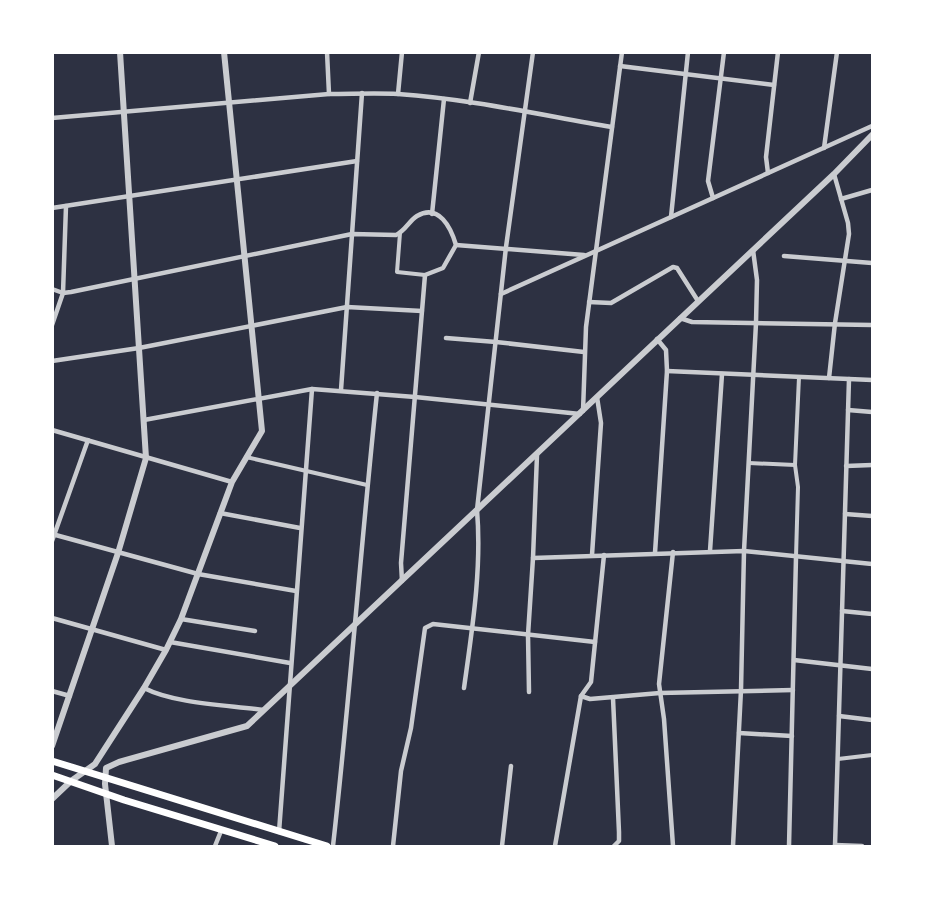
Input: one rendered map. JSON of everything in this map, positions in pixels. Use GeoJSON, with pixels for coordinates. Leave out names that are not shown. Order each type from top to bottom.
{"type":"FeatureCollection","features":[{"type":"Feature","properties":{"kind":"main road"},"geometry":{"type":"LineString","coordinates":[[52,761],[327,846]]}},
{"type":"Feature","properties":{"kind":"main road"},"geometry":{"type":"LineString","coordinates":[[52,775],[220,831],[275,846]]}},
{"type":"Feature","properties":{"kind":"street"},"geometry":{"type":"LineString","coordinates":[[52,746],[118,553],[146,458],[120,52]]}},
{"type":"Feature","properties":{"kind":"street"},"geometry":{"type":"LineString","coordinates":[[52,799],[94,764],[171,642],[232,482],[262,431],[224,52]]}},
{"type":"Feature","properties":{"kind":"street"},"geometry":{"type":"LineString","coordinates":[[327,52],[329,94]]}},
{"type":"Feature","properties":{"kind":"street"},"geometry":{"type":"LineString","coordinates":[[398,94],[402,52]]}},
{"type":"Feature","properties":{"kind":"street"},"geometry":{"type":"LineString","coordinates":[[470,102],[479,52]]}},
{"type":"Feature","properties":{"kind":"street"},"geometry":{"type":"LineString","coordinates":[[464,688],[479,544],[477,510],[506,247],[534,52]]}},
{"type":"Feature","properties":{"kind":"street"},"geometry":{"type":"LineString","coordinates":[[581,413],[589,302],[622,52]]}},
{"type":"Feature","properties":{"kind":"street"},"geometry":{"type":"LineString","coordinates":[[671,217],[688,52]]}},
{"type":"Feature","properties":{"kind":"street"},"geometry":{"type":"LineString","coordinates":[[713,198],[708,181],[724,52]]}},
{"type":"Feature","properties":{"kind":"street"},"geometry":{"type":"LineString","coordinates":[[768,173],[766,157],[778,52]]}},
{"type":"Feature","properties":{"kind":"street"},"geometry":{"type":"LineString","coordinates":[[824,148],[837,52]]}},
{"type":"Feature","properties":{"kind":"street"},"geometry":{"type":"LineString","coordinates":[[620,66],[774,85]]}},
{"type":"Feature","properties":{"kind":"street"},"geometry":{"type":"LineString","coordinates":[[52,118],[362,93],[398,94],[470,102],[612,127]]}},
{"type":"Feature","properties":{"kind":"street"},"geometry":{"type":"LineString","coordinates":[[341,390],[362,93]]}},
{"type":"Feature","properties":{"kind":"street"},"geometry":{"type":"LineString","coordinates":[[432,214],[444,99]]}},
{"type":"Feature","properties":{"kind":"street"},"geometry":{"type":"LineString","coordinates":[[501,294],[873,126]]}},
{"type":"Feature","properties":{"kind":"street"},"geometry":{"type":"LineString","coordinates":[[112,846],[106,794],[106,768],[247,726],[873,135]]}},
{"type":"Feature","properties":{"kind":"street"},"geometry":{"type":"LineString","coordinates":[[52,208],[357,161]]}},
{"type":"Feature","properties":{"kind":"street"},"geometry":{"type":"LineString","coordinates":[[830,378],[849,229],[834,174]]}},
{"type":"Feature","properties":{"kind":"street"},"geometry":{"type":"LineString","coordinates":[[841,199],[873,190]]}},
{"type":"Feature","properties":{"kind":"street"},"geometry":{"type":"LineString","coordinates":[[52,325],[63,292],[66,206]]}},
{"type":"Feature","properties":{"kind":"street"},"geometry":{"type":"LineString","coordinates":[[52,289],[63,292],[135,280],[352,234],[400,233],[418,216],[432,214],[446,220],[456,245],[442,268],[425,275],[397,272],[400,233]]}},
{"type":"Feature","properties":{"kind":"street"},"geometry":{"type":"LineString","coordinates":[[456,245],[506,247],[586,255]]}},
{"type":"Feature","properties":{"kind":"street"},"geometry":{"type":"LineString","coordinates":[[733,846],[741,690],[744,551],[756,323],[757,265],[753,250]]}},
{"type":"Feature","properties":{"kind":"street"},"geometry":{"type":"LineString","coordinates":[[784,256],[873,263]]}},
{"type":"Feature","properties":{"kind":"street"},"geometry":{"type":"LineString","coordinates":[[589,302],[611,303],[673,267],[677,268],[698,301]]}},
{"type":"Feature","properties":{"kind":"street"},"geometry":{"type":"LineString","coordinates":[[402,580],[401,563],[425,275]]}},
{"type":"Feature","properties":{"kind":"street"},"geometry":{"type":"LineString","coordinates":[[52,361],[139,348],[347,307],[422,311]]}},
{"type":"Feature","properties":{"kind":"street"},"geometry":{"type":"LineString","coordinates":[[680,318],[692,322],[873,325]]}},
{"type":"Feature","properties":{"kind":"street"},"geometry":{"type":"LineString","coordinates":[[446,338],[584,352]]}},
{"type":"Feature","properties":{"kind":"street"},"geometry":{"type":"LineString","coordinates":[[655,553],[667,370],[666,350],[657,339]]}},
{"type":"Feature","properties":{"kind":"street"},"geometry":{"type":"LineString","coordinates":[[667,370],[873,380]]}},
{"type":"Feature","properties":{"kind":"street"},"geometry":{"type":"LineString","coordinates":[[710,551],[722,374]]}},
{"type":"Feature","properties":{"kind":"street"},"geometry":{"type":"LineString","coordinates":[[789,846],[798,487],[795,465],[799,377]]}},
{"type":"Feature","properties":{"kind":"street"},"geometry":{"type":"LineString","coordinates":[[849,379],[835,846],[862,846]]}},
{"type":"Feature","properties":{"kind":"street"},"geometry":{"type":"LineString","coordinates":[[144,420],[312,389],[581,413]]}},
{"type":"Feature","properties":{"kind":"street"},"geometry":{"type":"LineString","coordinates":[[279,832],[312,389]]}},
{"type":"Feature","properties":{"kind":"street"},"geometry":{"type":"LineString","coordinates":[[333,846],[351,686],[354,626],[377,393]]}},
{"type":"Feature","properties":{"kind":"street"},"geometry":{"type":"LineString","coordinates":[[592,555],[601,423],[597,397]]}},
{"type":"Feature","properties":{"kind":"street"},"geometry":{"type":"LineString","coordinates":[[848,410],[873,412]]}},
{"type":"Feature","properties":{"kind":"street"},"geometry":{"type":"LineString","coordinates":[[52,430],[232,482]]}},
{"type":"Feature","properties":{"kind":"street"},"geometry":{"type":"LineString","coordinates":[[52,541],[87,440]]}},
{"type":"Feature","properties":{"kind":"street"},"geometry":{"type":"LineString","coordinates":[[529,692],[528,635],[537,454]]}},
{"type":"Feature","properties":{"kind":"street"},"geometry":{"type":"LineString","coordinates":[[246,457],[367,485]]}},
{"type":"Feature","properties":{"kind":"street"},"geometry":{"type":"LineString","coordinates":[[749,464],[795,465]]}},
{"type":"Feature","properties":{"kind":"street"},"geometry":{"type":"LineString","coordinates":[[846,466],[873,465]]}},
{"type":"Feature","properties":{"kind":"street"},"geometry":{"type":"LineString","coordinates":[[220,513],[300,528]]}},
{"type":"Feature","properties":{"kind":"street"},"geometry":{"type":"LineString","coordinates":[[845,514],[873,516]]}},
{"type":"Feature","properties":{"kind":"street"},"geometry":{"type":"LineString","coordinates":[[54,534],[198,574],[296,591]]}},
{"type":"Feature","properties":{"kind":"street"},"geometry":{"type":"LineString","coordinates":[[533,558],[744,551],[873,564]]}},
{"type":"Feature","properties":{"kind":"street"},"geometry":{"type":"LineString","coordinates":[[673,552],[660,693],[665,729],[673,846]]}},
{"type":"Feature","properties":{"kind":"street"},"geometry":{"type":"LineString","coordinates":[[555,846],[581,696],[591,682],[604,555]]}},
{"type":"Feature","properties":{"kind":"street"},"geometry":{"type":"LineString","coordinates":[[842,611],[873,614]]}},
{"type":"Feature","properties":{"kind":"street"},"geometry":{"type":"LineString","coordinates":[[52,618],[166,650]]}},
{"type":"Feature","properties":{"kind":"street"},"geometry":{"type":"LineString","coordinates":[[181,619],[255,631]]}},
{"type":"Feature","properties":{"kind":"street"},"geometry":{"type":"LineString","coordinates":[[393,846],[401,771],[411,728],[425,627],[433,624],[595,642]]}},
{"type":"Feature","properties":{"kind":"street"},"geometry":{"type":"LineString","coordinates":[[171,642],[290,663]]}},
{"type":"Feature","properties":{"kind":"street"},"geometry":{"type":"LineString","coordinates":[[794,660],[873,669]]}},
{"type":"Feature","properties":{"kind":"street"},"geometry":{"type":"LineString","coordinates":[[144,688],[154,694],[264,710]]}},
{"type":"Feature","properties":{"kind":"street"},"geometry":{"type":"LineString","coordinates":[[581,696],[590,699],[660,693],[793,690]]}},
{"type":"Feature","properties":{"kind":"street"},"geometry":{"type":"LineString","coordinates":[[52,691],[70,696]]}},
{"type":"Feature","properties":{"kind":"street"},"geometry":{"type":"LineString","coordinates":[[613,698],[620,832],[619,841],[614,846]]}},
{"type":"Feature","properties":{"kind":"street"},"geometry":{"type":"LineString","coordinates":[[839,716],[873,720]]}},
{"type":"Feature","properties":{"kind":"street"},"geometry":{"type":"LineString","coordinates":[[739,733],[792,736]]}},
{"type":"Feature","properties":{"kind":"street"},"geometry":{"type":"LineString","coordinates":[[838,759],[873,755]]}},
{"type":"Feature","properties":{"kind":"street"},"geometry":{"type":"LineString","coordinates":[[502,846],[511,766]]}},
{"type":"Feature","properties":{"kind":"street"},"geometry":{"type":"LineString","coordinates":[[215,846],[220,831]]}}]}
